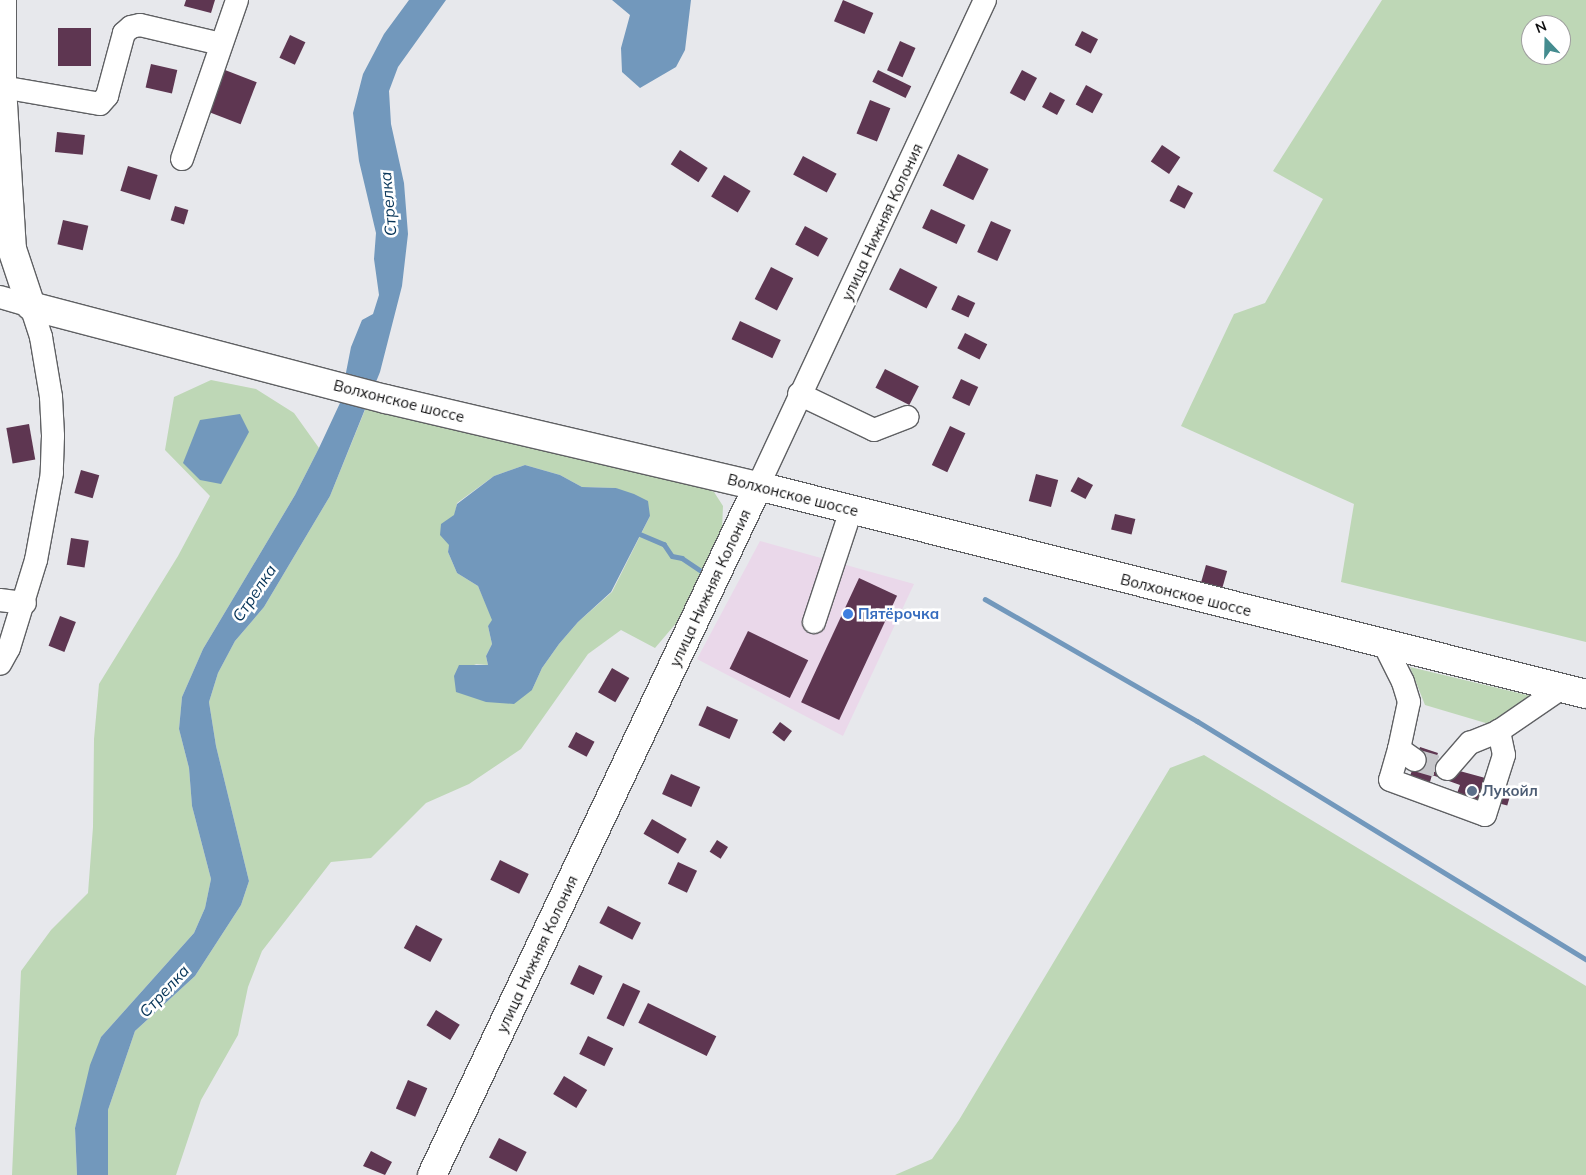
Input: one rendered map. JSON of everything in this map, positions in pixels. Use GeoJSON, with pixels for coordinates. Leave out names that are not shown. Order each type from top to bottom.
{"type":"FeatureCollection","features":[{"type":"Feature","properties":{"kind":"main road"},"geometry":{"type":"LineString","coordinates":[[2,0],[2,87],[12,249],[32,306]]}},
{"type":"Feature","properties":{"kind":"main road","name":"Волхонское шоссе"},"geometry":{"type":"LineString","coordinates":[[32,306],[386,399],[758,486],[1386,646],[1573,691]]}},
{"type":"Feature","properties":{"kind":"main road","name":"улица Нижняя Колония"},"geometry":{"type":"LineString","coordinates":[[432,1175],[758,486]]}},
{"type":"Feature","properties":{"kind":"street"},"geometry":{"type":"LineString","coordinates":[[182,159],[237,0]]}},
{"type":"Feature","properties":{"kind":"street","name":"улица Нижняя Колония"},"geometry":{"type":"LineString","coordinates":[[758,486],[985,0]]}},
{"type":"Feature","properties":{"kind":"street"},"geometry":{"type":"LineString","coordinates":[[2,87],[100,104],[107,96],[124,33],[131,27],[140,25],[221,44]]}},
{"type":"Feature","properties":{"kind":"street","name":"Волхонское шоссе"},"geometry":{"type":"LineString","coordinates":[[0,297],[32,306]]}},
{"type":"Feature","properties":{"kind":"street"},"geometry":{"type":"LineString","coordinates":[[0,664],[9,648],[25,603],[46,514],[53,436],[48,380],[32,306]]}},
{"type":"Feature","properties":{"kind":"street"},"geometry":{"type":"LineString","coordinates":[[800,394],[874,430],[908,418]]}},
{"type":"Feature","properties":{"kind":"street"},"geometry":{"type":"LineString","coordinates":[[814,622],[851,510]]}},
{"type":"Feature","properties":{"kind":"street"},"geometry":{"type":"LineString","coordinates":[[0,600],[25,603]]}},
{"type":"Feature","properties":{"kind":"street"},"geometry":{"type":"LineString","coordinates":[[1386,646],[1403,682],[1409,702],[1407,755],[1390,780],[1485,815],[1504,755],[1499,731]]}},
{"type":"Feature","properties":{"kind":"street"},"geometry":{"type":"LineString","coordinates":[[1437,797],[1446,770],[1470,743],[1499,731],[1573,691]]}},
{"type":"Feature","properties":{"kind":"shaded area"},"geometry":{"type":"Polygon","coordinates":[[[760,541],[914,584],[843,736],[697,659],[760,541]]]}},
{"type":"Feature","properties":{"kind":"green space"},"geometry":{"type":"Polygon","coordinates":[[[1382,0],[1586,0],[1586,642],[1341,582],[1354,504],[1181,426],[1234,314],[1265,303],[1323,199],[1273,171],[1382,0]]]}},
{"type":"Feature","properties":{"kind":"green space"},"geometry":{"type":"Polygon","coordinates":[[[211,380],[256,389],[294,413],[319,448],[295,495],[203,649],[182,697],[179,729],[189,768],[192,806],[211,879],[205,908],[194,933],[101,1037],[75,1128],[77,1175],[12,1175],[21,971],[51,930],[88,893],[93,827],[94,739],[99,684],[178,556],[210,496],[165,450],[174,397],[211,380]]]}},
{"type":"Feature","properties":{"kind":"green space"},"geometry":{"type":"Polygon","coordinates":[[[367,405],[693,483],[714,492],[723,506],[722,529],[710,561],[678,621],[655,648],[621,630],[588,654],[521,749],[469,784],[426,803],[371,858],[331,862],[262,951],[248,987],[238,1035],[201,1100],[176,1175],[108,1175],[108,1110],[135,1031],[195,976],[241,905],[249,881],[216,746],[209,702],[218,673],[235,641],[264,607],[330,496],[367,405]],[[525,465],[494,476],[457,503],[448,552],[457,573],[478,586],[493,620],[488,626],[492,644],[486,656],[488,665],[474,664],[532,690],[542,668],[559,644],[578,622],[612,592],[650,516],[616,488],[582,487],[560,475],[525,465]]]}},
{"type":"Feature","properties":{"kind":"green space"},"geometry":{"type":"Polygon","coordinates":[[[1410,667],[1535,697],[1489,724],[1425,705],[1410,667]]]}},
{"type":"Feature","properties":{"kind":"green space"},"geometry":{"type":"Polygon","coordinates":[[[1204,755],[1586,986],[1586,1175],[895,1175],[932,1159],[959,1120],[1170,768],[1204,755]]]}},
{"type":"Feature","properties":{"kind":"water","name":"Стрелка"},"geometry":{"type":"Polygon","coordinates":[[[409,0],[446,0],[398,67],[389,91],[391,124],[404,183],[408,234],[402,286],[380,372],[330,496],[264,607],[235,641],[218,673],[209,702],[216,746],[249,881],[241,905],[195,976],[135,1031],[108,1110],[108,1175],[77,1175],[75,1128],[90,1065],[101,1037],[194,933],[205,908],[211,879],[192,806],[189,768],[179,729],[182,697],[203,649],[295,495],[319,448],[340,403],[351,347],[362,320],[373,314],[379,295],[374,259],[376,233],[359,161],[353,113],[363,74],[384,34],[409,0]]]}},
{"type":"Feature","properties":{"kind":"water"},"geometry":{"type":"Polygon","coordinates":[[[612,0],[691,0],[685,50],[676,67],[640,88],[622,72],[621,48],[630,15],[612,0]]]}},
{"type":"Feature","properties":{"kind":"water"},"geometry":{"type":"Polygon","coordinates":[[[240,414],[249,432],[221,484],[200,480],[183,463],[200,420],[240,414]]]}},
{"type":"Feature","properties":{"kind":"water"},"geometry":{"type":"Polygon","coordinates":[[[525,465],[560,475],[582,487],[616,488],[634,494],[648,501],[650,516],[611,592],[578,622],[559,644],[542,668],[532,690],[514,704],[486,702],[456,692],[454,676],[459,665],[488,665],[486,656],[492,644],[488,626],[492,620],[478,586],[457,573],[448,552],[449,545],[440,535],[441,524],[454,515],[457,504],[494,476],[525,465]]]}},
{"type":"Feature","properties":{"kind":"building"},"geometry":{"type":"Polygon","coordinates":[[[186,0],[215,0],[211,13],[184,6],[186,0]]]}},
{"type":"Feature","properties":{"kind":"building"},"geometry":{"type":"Polygon","coordinates":[[[843,0],[873,13],[864,34],[834,21],[843,0]]]}},
{"type":"Feature","properties":{"kind":"building"},"geometry":{"type":"Polygon","coordinates":[[[58,28],[91,28],[91,66],[58,66],[58,28]]]}},
{"type":"Feature","properties":{"kind":"building"},"geometry":{"type":"Polygon","coordinates":[[[1082,31],[1098,39],[1091,53],[1075,45],[1082,31]]]}},
{"type":"Feature","properties":{"kind":"building"},"geometry":{"type":"Polygon","coordinates":[[[290,35],[305,42],[295,65],[279,58],[290,35]]]}},
{"type":"Feature","properties":{"kind":"building"},"geometry":{"type":"Polygon","coordinates":[[[900,41],[916,48],[903,77],[887,70],[900,41]]]}},
{"type":"Feature","properties":{"kind":"building"},"geometry":{"type":"Polygon","coordinates":[[[151,64],[177,70],[172,93],[146,87],[151,64]]]}},
{"type":"Feature","properties":{"kind":"building"},"geometry":{"type":"Polygon","coordinates":[[[225,70],[257,82],[241,124],[209,112],[225,70]]]}},
{"type":"Feature","properties":{"kind":"building"},"geometry":{"type":"Polygon","coordinates":[[[878,70],[911,86],[906,98],[872,82],[878,70]]]}},
{"type":"Feature","properties":{"kind":"building"},"geometry":{"type":"Polygon","coordinates":[[[1022,70],[1037,78],[1025,101],[1010,93],[1022,70]]]}},
{"type":"Feature","properties":{"kind":"building"},"geometry":{"type":"Polygon","coordinates":[[[1086,85],[1103,94],[1092,113],[1076,104],[1086,85]]]}},
{"type":"Feature","properties":{"kind":"building"},"geometry":{"type":"Polygon","coordinates":[[[1050,92],[1065,100],[1057,115],[1042,107],[1050,92]]]}},
{"type":"Feature","properties":{"kind":"building"},"geometry":{"type":"Polygon","coordinates":[[[870,100],[890,108],[877,142],[857,133],[870,100]]]}},
{"type":"Feature","properties":{"kind":"building"},"geometry":{"type":"Polygon","coordinates":[[[57,132],[85,135],[83,155],[55,152],[57,132]]]}},
{"type":"Feature","properties":{"kind":"building"},"geometry":{"type":"Polygon","coordinates":[[[1162,145],[1180,157],[1169,174],[1151,162],[1162,145]]]}},
{"type":"Feature","properties":{"kind":"building"},"geometry":{"type":"Polygon","coordinates":[[[680,150],[708,168],[698,182],[671,164],[680,150]]]}},
{"type":"Feature","properties":{"kind":"building"},"geometry":{"type":"Polygon","coordinates":[[[958,154],[989,169],[973,200],[943,185],[958,154]]]}},
{"type":"Feature","properties":{"kind":"building"},"geometry":{"type":"Polygon","coordinates":[[[803,156],[837,174],[827,192],[793,175],[803,156]]]}},
{"type":"Feature","properties":{"kind":"building"},"geometry":{"type":"Polygon","coordinates":[[[128,166],[158,175],[150,200],[120,191],[128,166]]]}},
{"type":"Feature","properties":{"kind":"building"},"geometry":{"type":"Polygon","coordinates":[[[724,175],[751,191],[738,212],[711,196],[724,175]]]}},
{"type":"Feature","properties":{"kind":"building"},"geometry":{"type":"Polygon","coordinates":[[[1178,185],[1193,193],[1185,209],[1170,201],[1178,185]]]}},
{"type":"Feature","properties":{"kind":"building"},"geometry":{"type":"Polygon","coordinates":[[[175,206],[188,210],[184,224],[171,220],[175,206]]]}},
{"type":"Feature","properties":{"kind":"building"},"geometry":{"type":"Polygon","coordinates":[[[931,209],[965,225],[957,244],[922,228],[931,209]]]}},
{"type":"Feature","properties":{"kind":"building"},"geometry":{"type":"Polygon","coordinates":[[[63,220],[88,226],[83,250],[57,244],[63,220]]]}},
{"type":"Feature","properties":{"kind":"building"},"geometry":{"type":"Polygon","coordinates":[[[991,221],[1011,230],[997,261],[977,252],[991,221]]]}},
{"type":"Feature","properties":{"kind":"building"},"geometry":{"type":"Polygon","coordinates":[[[805,226],[828,238],[818,257],[795,245],[805,226]]]}},
{"type":"Feature","properties":{"kind":"building"},"geometry":{"type":"Polygon","coordinates":[[[771,267],[793,278],[777,310],[755,299],[771,267]]]}},
{"type":"Feature","properties":{"kind":"building"},"geometry":{"type":"Polygon","coordinates":[[[900,268],[937,287],[927,308],[889,289],[900,268]]]}},
{"type":"Feature","properties":{"kind":"building"},"geometry":{"type":"Polygon","coordinates":[[[958,295],[975,303],[968,318],[951,310],[958,295]]]}},
{"type":"Feature","properties":{"kind":"building"},"geometry":{"type":"Polygon","coordinates":[[[740,321],[781,340],[772,358],[732,339],[740,321]]]}},
{"type":"Feature","properties":{"kind":"building"},"geometry":{"type":"Polygon","coordinates":[[[965,333],[987,344],[980,359],[957,348],[965,333]]]}},
{"type":"Feature","properties":{"kind":"building"},"geometry":{"type":"Polygon","coordinates":[[[885,369],[919,386],[909,405],[875,388],[885,369]]]}},
{"type":"Feature","properties":{"kind":"building"},"geometry":{"type":"Polygon","coordinates":[[[961,379],[978,387],[969,406],[952,398],[961,379]]]}},
{"type":"Feature","properties":{"kind":"building"},"geometry":{"type":"Polygon","coordinates":[[[29,424],[35,459],[13,463],[6,428],[29,424]]]}},
{"type":"Feature","properties":{"kind":"building"},"geometry":{"type":"Polygon","coordinates":[[[950,426],[965,433],[947,472],[932,465],[950,426]]]}},
{"type":"Feature","properties":{"kind":"building"},"geometry":{"type":"Polygon","coordinates":[[[81,470],[99,475],[93,498],[74,493],[81,470]]]}},
{"type":"Feature","properties":{"kind":"building"},"geometry":{"type":"Polygon","coordinates":[[[1036,474],[1058,480],[1051,507],[1029,501],[1036,474]]]}},
{"type":"Feature","properties":{"kind":"building"},"geometry":{"type":"Polygon","coordinates":[[[1078,477],[1093,485],[1085,499],[1070,491],[1078,477]]]}},
{"type":"Feature","properties":{"kind":"building"},"geometry":{"type":"Polygon","coordinates":[[[1115,514],[1135,519],[1132,535],[1111,530],[1115,514]]]}},
{"type":"Feature","properties":{"kind":"building"},"geometry":{"type":"Polygon","coordinates":[[[71,538],[89,541],[85,567],[67,565],[71,538]]]}},
{"type":"Feature","properties":{"kind":"building"},"geometry":{"type":"Polygon","coordinates":[[[1206,565],[1227,571],[1221,592],[1200,586],[1206,565]]]}},
{"type":"Feature","properties":{"kind":"building"},"geometry":{"type":"Polygon","coordinates":[[[859,578],[897,596],[839,720],[801,702],[859,578]]]}},
{"type":"Feature","properties":{"kind":"building"},"geometry":{"type":"Polygon","coordinates":[[[60,616],[76,622],[64,652],[49,646],[60,616]]]}},
{"type":"Feature","properties":{"kind":"building"},"geometry":{"type":"Polygon","coordinates":[[[748,631],[808,660],[790,698],[730,669],[748,631]]]}},
{"type":"Feature","properties":{"kind":"building"},"geometry":{"type":"Polygon","coordinates":[[[612,668],[629,678],[615,702],[598,692],[612,668]]]}},
{"type":"Feature","properties":{"kind":"building"},"geometry":{"type":"Polygon","coordinates":[[[707,706],[738,720],[730,739],[698,725],[707,706]]]}},
{"type":"Feature","properties":{"kind":"building"},"geometry":{"type":"Polygon","coordinates":[[[780,722],[792,731],[784,741],[772,732],[780,722]]]}},
{"type":"Feature","properties":{"kind":"building"},"geometry":{"type":"Polygon","coordinates":[[[576,732],[595,742],[587,757],[568,747],[576,732]]]}},
{"type":"Feature","properties":{"kind":"building"},"geometry":{"type":"Polygon","coordinates":[[[1420,747],[1438,753],[1434,764],[1489,779],[1481,805],[1456,796],[1460,785],[1432,775],[1428,789],[1408,782],[1420,747]]]}},
{"type":"Feature","properties":{"kind":"building"},"geometry":{"type":"Polygon","coordinates":[[[671,774],[700,787],[691,807],[662,794],[671,774]]]}},
{"type":"Feature","properties":{"kind":"building"},"geometry":{"type":"Polygon","coordinates":[[[1503,795],[1510,797],[1507,806],[1501,804],[1503,795]]]}},
{"type":"Feature","properties":{"kind":"building"},"geometry":{"type":"Polygon","coordinates":[[[652,819],[687,839],[678,854],[644,834],[652,819]]]}},
{"type":"Feature","properties":{"kind":"building"},"geometry":{"type":"Polygon","coordinates":[[[717,840],[728,847],[721,859],[710,852],[717,840]]]}},
{"type":"Feature","properties":{"kind":"building"},"geometry":{"type":"Polygon","coordinates":[[[500,860],[529,874],[519,894],[490,880],[500,860]]]}},
{"type":"Feature","properties":{"kind":"building"},"geometry":{"type":"Polygon","coordinates":[[[678,862],[697,871],[687,893],[668,884],[678,862]]]}},
{"type":"Feature","properties":{"kind":"building"},"geometry":{"type":"Polygon","coordinates":[[[608,906],[641,923],[632,940],[599,923],[608,906]]]}},
{"type":"Feature","properties":{"kind":"building"},"geometry":{"type":"Polygon","coordinates":[[[416,925],[442,939],[430,962],[404,948],[416,925]]]}},
{"type":"Feature","properties":{"kind":"building"},"geometry":{"type":"Polygon","coordinates":[[[579,965],[603,976],[594,995],[570,984],[579,965]]]}},
{"type":"Feature","properties":{"kind":"building"},"geometry":{"type":"Polygon","coordinates":[[[623,983],[640,991],[624,1026],[607,1018],[623,983]]]}},
{"type":"Feature","properties":{"kind":"building"},"geometry":{"type":"Polygon","coordinates":[[[648,1003],[716,1036],[707,1056],[638,1023],[648,1003]]]}},
{"type":"Feature","properties":{"kind":"building"},"geometry":{"type":"Polygon","coordinates":[[[436,1010],[460,1025],[450,1040],[426,1025],[436,1010]]]}},
{"type":"Feature","properties":{"kind":"building"},"geometry":{"type":"Polygon","coordinates":[[[588,1036],[613,1048],[604,1066],[579,1054],[588,1036]]]}},
{"type":"Feature","properties":{"kind":"building"},"geometry":{"type":"Polygon","coordinates":[[[564,1076],[587,1090],[576,1108],[553,1094],[564,1076]]]}},
{"type":"Feature","properties":{"kind":"building"},"geometry":{"type":"Polygon","coordinates":[[[408,1080],[427,1088],[415,1117],[396,1109],[408,1080]]]}},
{"type":"Feature","properties":{"kind":"building"},"geometry":{"type":"Polygon","coordinates":[[[499,1138],[527,1152],[517,1172],[489,1158],[499,1138]]]}},
{"type":"Feature","properties":{"kind":"building"},"geometry":{"type":"Polygon","coordinates":[[[371,1151],[392,1162],[385,1175],[363,1166],[371,1151]]]}},
{"type":"Feature","properties":{"kind":"waterway"},"geometry":{"type":"LineString","coordinates":[[640,534],[664,544],[672,556],[682,558],[700,570]]}},
{"type":"Feature","properties":{"kind":"waterway"},"geometry":{"type":"LineString","coordinates":[[985,599],[1197,721],[1586,959]]}},
{"type":"Feature","properties":{"kind":"tunnel"},"geometry":{"type":"LineString","coordinates":[[1415,760],[1447,769]]}},
{"type":"Feature","properties":{"kind":"place","name":"Пятёрочка"},"geometry":{"type":"Point","coordinates":[848,614]}},
{"type":"Feature","properties":{"kind":"place","name":"Лукойл"},"geometry":{"type":"Point","coordinates":[1472,791]}}]}
